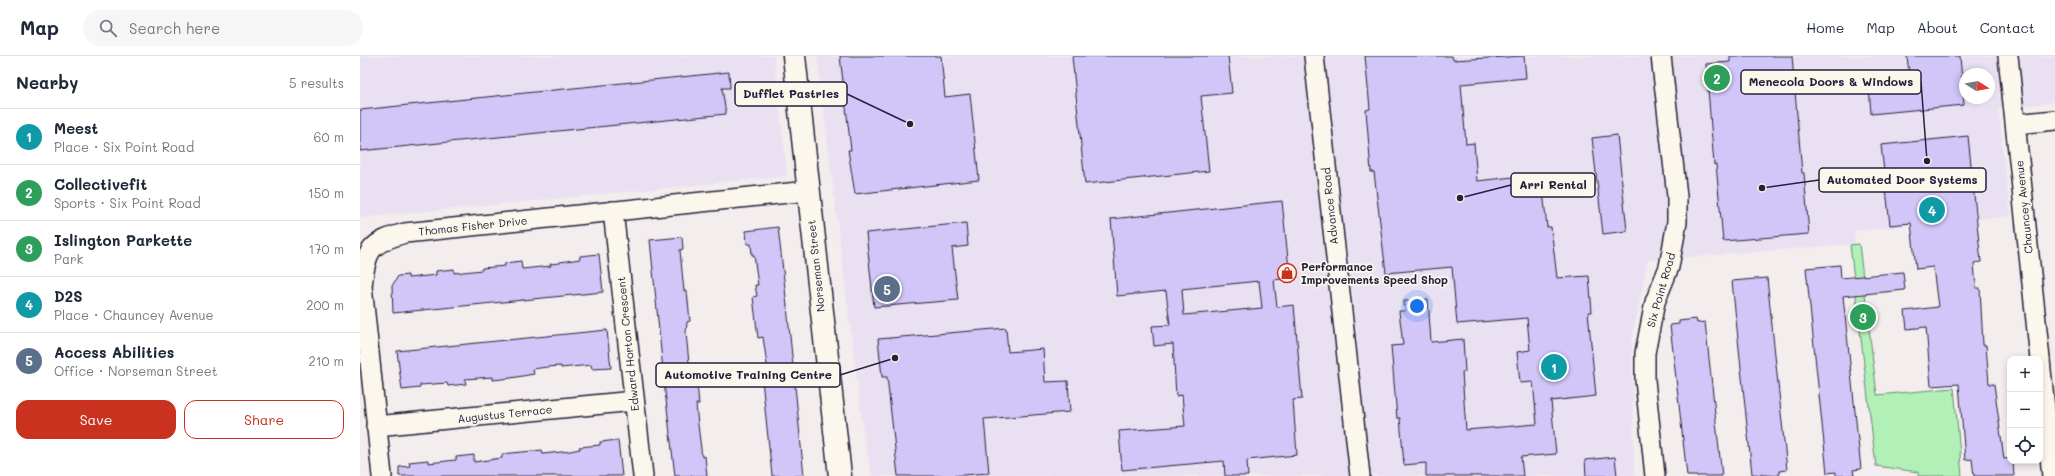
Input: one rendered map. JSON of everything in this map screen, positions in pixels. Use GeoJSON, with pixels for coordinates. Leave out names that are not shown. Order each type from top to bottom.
{"type":"FeatureCollection","features":[{"type":"Feature","properties":{"kind":"street","name":"Norseman Street"},"geometry":{"type":"LineString","coordinates":[[794,56],[840,476]]}},
{"type":"Feature","properties":{"kind":"street","name":"Advance Road"},"geometry":{"type":"LineString","coordinates":[[1314,56],[1360,476]]}},
{"type":"Feature","properties":{"kind":"street","name":"Six Point Road"},"geometry":{"type":"LineString","coordinates":[[1655,476],[1645,380],[1645,353],[1655,302],[1669,268],[1677,222],[1677,196],[1662,56]]}},
{"type":"Feature","properties":{"kind":"street","name":"Chauncey Avenue"},"geometry":{"type":"LineString","coordinates":[[2008,56],[2040,356]]}},
{"type":"Feature","properties":{"kind":"street"},"geometry":{"type":"LineString","coordinates":[[2016,124],[2055,120]]}},
{"type":"Feature","properties":{"kind":"street","name":"Thomas Fisher Drive"},"geometry":{"type":"LineString","coordinates":[[382,476],[362,286],[365,259],[374,246],[386,238],[405,232],[808,191]]}},
{"type":"Feature","properties":{"kind":"street","name":"Edward Horton Crescent"},"geometry":{"type":"LineString","coordinates":[[613,211],[643,476]]}},
{"type":"Feature","properties":{"kind":"street","name":"Chauncey Avenue"},"geometry":{"type":"LineString","coordinates":[[2043,389],[2052,476]]}},
{"type":"Feature","properties":{"kind":"street","name":"Augustus Terrace"},"geometry":{"type":"LineString","coordinates":[[376,426],[634,401]]}},
{"type":"Feature","properties":{"kind":"shaded area"},"geometry":{"type":"Polygon","coordinates":[[[360,56],[774,56],[787,176],[360,218],[360,56]]]}},
{"type":"Feature","properties":{"kind":"shaded area"},"geometry":{"type":"Polygon","coordinates":[[[817,56],[2055,56],[2055,102],[1998,109],[2011,216],[1854,231],[1855,244],[1648,260],[1632,339],[1634,476],[872,476],[864,439],[817,56]]]}},
{"type":"Feature","properties":{"kind":"green space"},"geometry":{"type":"Polygon","coordinates":[[[1859,244],[1877,395],[1954,388],[1962,476],[1918,476],[1918,472],[1876,466],[1850,245],[1859,244]]]}},
{"type":"Feature","properties":{"kind":"building"},"geometry":{"type":"Polygon","coordinates":[[[840,56],[941,56],[945,97],[970,94],[979,180],[855,194],[848,150],[851,150],[840,56]]]}},
{"type":"Feature","properties":{"kind":"building"},"geometry":{"type":"Polygon","coordinates":[[[1072,56],[1228,56],[1232,93],[1201,96],[1209,171],[1085,184],[1072,56]]]}},
{"type":"Feature","properties":{"kind":"building"},"geometry":{"type":"Polygon","coordinates":[[[1365,56],[1452,56],[1453,60],[1524,56],[1526,78],[1461,84],[1466,144],[1474,143],[1477,181],[1541,174],[1547,227],[1551,227],[1557,278],[1589,276],[1592,312],[1588,312],[1596,396],[1551,401],[1556,454],[1521,457],[1523,476],[1426,476],[1426,463],[1404,465],[1400,418],[1397,418],[1391,346],[1403,345],[1399,311],[1405,311],[1404,301],[1428,299],[1431,342],[1463,339],[1465,372],[1462,372],[1466,430],[1537,424],[1533,382],[1520,383],[1517,352],[1530,350],[1527,318],[1457,324],[1452,267],[1386,273],[1374,172],[1371,172],[1366,110],[1370,109],[1365,56]]]}},
{"type":"Feature","properties":{"kind":"building"},"geometry":{"type":"Polygon","coordinates":[[[1730,56],[1792,56],[1809,234],[1723,241],[1716,164],[1714,165],[1706,64],[1730,62],[1730,56]]]}},
{"type":"Feature","properties":{"kind":"building"},"geometry":{"type":"Polygon","coordinates":[[[1907,56],[1960,56],[1961,68],[1959,68],[1959,104],[1964,105],[1871,114],[1869,87],[1910,83],[1907,56]]]}},
{"type":"Feature","properties":{"kind":"building"},"geometry":{"type":"Polygon","coordinates":[[[729,72],[730,88],[722,88],[726,114],[360,151],[360,110],[729,72]]]}},
{"type":"Feature","properties":{"kind":"building"},"geometry":{"type":"Polygon","coordinates":[[[1617,135],[1627,231],[1603,234],[1592,138],[1617,135]]]}},
{"type":"Feature","properties":{"kind":"building"},"geometry":{"type":"Polygon","coordinates":[[[1968,136],[1981,262],[1974,263],[1976,288],[1980,288],[1983,345],[1986,345],[1989,384],[1994,384],[2004,459],[2007,458],[2007,464],[2013,464],[2014,476],[1974,476],[1972,459],[1965,460],[1959,384],[1931,386],[1926,327],[1907,329],[1905,311],[1938,307],[1933,267],[1916,269],[1911,223],[1890,225],[1881,145],[1968,136]]]}},
{"type":"Feature","properties":{"kind":"building"},"geometry":{"type":"Polygon","coordinates":[[[1282,201],[1290,278],[1274,280],[1277,307],[1294,305],[1302,399],[1293,400],[1297,455],[1247,460],[1248,476],[1225,476],[1224,461],[1122,470],[1119,431],[1185,426],[1182,395],[1176,396],[1173,344],[1154,346],[1152,326],[1170,325],[1166,291],[1117,296],[1111,219],[1282,201]],[[1259,281],[1182,289],[1184,315],[1262,308],[1259,281]]]}},
{"type":"Feature","properties":{"kind":"building"},"geometry":{"type":"Polygon","coordinates":[[[966,223],[968,246],[952,248],[958,300],[874,307],[866,233],[966,223]]]}},
{"type":"Feature","properties":{"kind":"building"},"geometry":{"type":"Polygon","coordinates":[[[778,227],[804,476],[772,476],[762,380],[769,379],[763,337],[758,338],[753,297],[757,296],[755,285],[758,285],[754,255],[752,255],[751,244],[747,244],[746,231],[778,227]]]}},
{"type":"Feature","properties":{"kind":"building"},"geometry":{"type":"Polygon","coordinates":[[[682,237],[683,249],[680,250],[681,261],[684,291],[687,291],[690,321],[687,322],[686,333],[689,363],[691,363],[692,374],[696,374],[699,404],[696,404],[698,425],[702,457],[705,456],[707,476],[675,476],[665,391],[650,240],[682,237]]]}},
{"type":"Feature","properties":{"kind":"building"},"geometry":{"type":"Polygon","coordinates":[[[599,254],[603,292],[393,313],[392,286],[398,276],[408,275],[408,278],[436,275],[436,271],[454,269],[454,273],[482,270],[482,268],[505,266],[505,263],[521,261],[522,269],[551,266],[550,264],[580,259],[580,256],[599,254]]]}},
{"type":"Feature","properties":{"kind":"building"},"geometry":{"type":"Polygon","coordinates":[[[1840,265],[1841,278],[1903,272],[1905,290],[1843,296],[1861,469],[1853,470],[1854,475],[1836,476],[1836,472],[1827,473],[1806,268],[1840,265]]]}},
{"type":"Feature","properties":{"kind":"building"},"geometry":{"type":"Polygon","coordinates":[[[1767,278],[1787,470],[1779,471],[1779,476],[1752,474],[1732,281],[1767,278]]]}},
{"type":"Feature","properties":{"kind":"building"},"geometry":{"type":"Polygon","coordinates":[[[1696,319],[1697,323],[1705,322],[1722,476],[1687,476],[1670,325],[1679,324],[1679,321],[1696,319]]]}},
{"type":"Feature","properties":{"kind":"building"},"geometry":{"type":"Polygon","coordinates":[[[1006,328],[1008,352],[1043,349],[1045,382],[1068,381],[1070,412],[984,419],[989,473],[950,476],[898,476],[887,377],[882,377],[878,339],[1006,328]]]}},
{"type":"Feature","properties":{"kind":"building"},"geometry":{"type":"Polygon","coordinates":[[[607,330],[611,368],[592,369],[591,365],[561,368],[561,366],[547,367],[533,369],[534,374],[511,378],[493,380],[493,377],[465,379],[466,384],[448,386],[447,383],[420,385],[420,388],[402,390],[397,351],[607,330]]]}},
{"type":"Feature","properties":{"kind":"building"},"geometry":{"type":"Polygon","coordinates":[[[618,440],[622,476],[399,476],[399,467],[410,466],[409,462],[428,460],[428,463],[456,460],[456,457],[474,455],[474,462],[502,458],[502,454],[542,450],[543,454],[570,451],[580,449],[579,447],[600,445],[600,442],[618,440]]]}},
{"type":"Feature","properties":{"kind":"building"},"geometry":{"type":"Polygon","coordinates":[[[1615,457],[1617,476],[1586,476],[1585,460],[1615,457]]]}},
{"type":"Feature","properties":{"kind":"place","name":"Collectivefit"},"geometry":{"type":"Point","coordinates":[1717,78]}},
{"type":"Feature","properties":{"kind":"place","name":"Dufflet Pastries"},"geometry":{"type":"Point","coordinates":[910,124]}},
{"type":"Feature","properties":{"kind":"place","name":"Menecola Doors & Windows"},"geometry":{"type":"Point","coordinates":[1927,161]}},
{"type":"Feature","properties":{"kind":"place","name":"Automated Door Systems"},"geometry":{"type":"Point","coordinates":[1762,188]}},
{"type":"Feature","properties":{"kind":"place","name":"Arri Rental"},"geometry":{"type":"Point","coordinates":[1460,198]}},
{"type":"Feature","properties":{"kind":"place","name":"D2S"},"geometry":{"type":"Point","coordinates":[1932,210]}},
{"type":"Feature","properties":{"kind":"place","name":"Performance Improvements Speed Shop"},"geometry":{"type":"Point","coordinates":[1287,273]}},
{"type":"Feature","properties":{"kind":"place","name":"Access Abilities"},"geometry":{"type":"Point","coordinates":[887,289]}},
{"type":"Feature","properties":{"kind":"place","name":"Islington Parkette"},"geometry":{"type":"Point","coordinates":[1863,317]}},
{"type":"Feature","properties":{"kind":"place","name":"Automotive Training Centre"},"geometry":{"type":"Point","coordinates":[895,358]}},
{"type":"Feature","properties":{"kind":"place","name":"Meest"},"geometry":{"type":"Point","coordinates":[1554,367]}}]}
